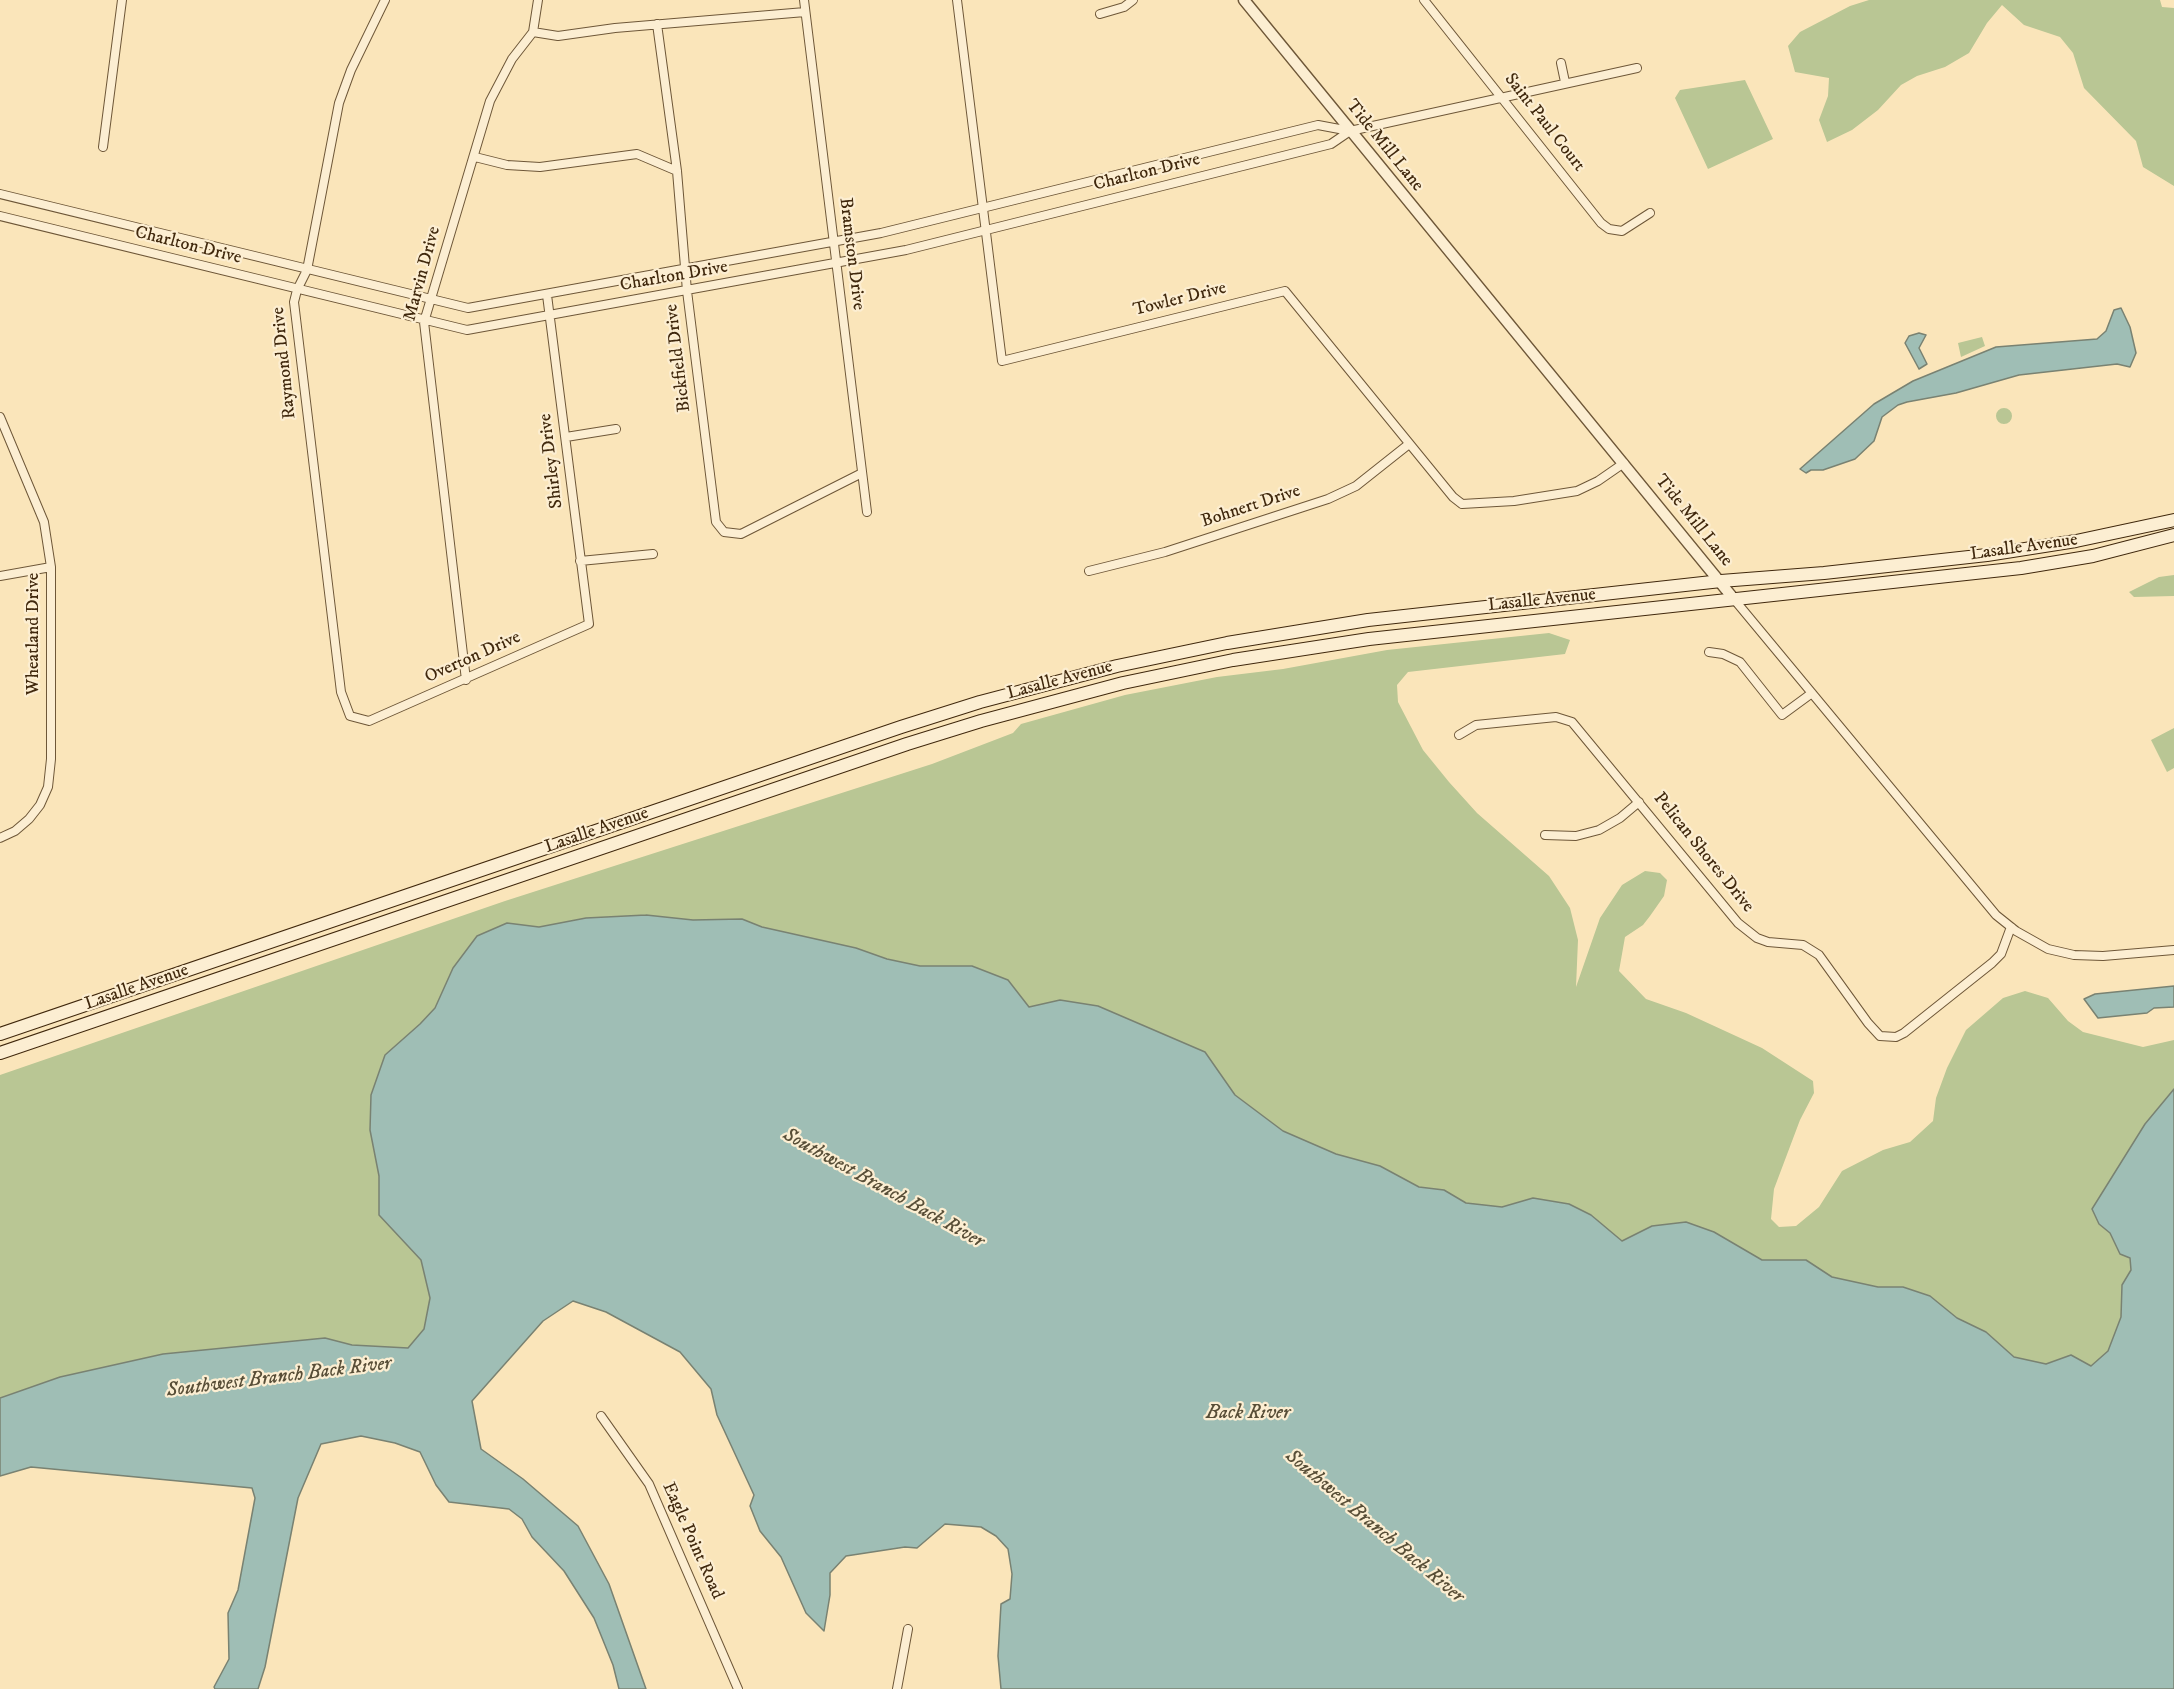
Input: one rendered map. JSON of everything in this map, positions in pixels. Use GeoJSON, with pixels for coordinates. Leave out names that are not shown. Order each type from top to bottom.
{"type":"FeatureCollection","features":[{"type":"Feature","properties":{"kind":"main road","name":"Lasalle Avenue"},"geometry":{"type":"LineString","coordinates":[[0,1035],[901,727],[1049,683],[1216,645],[1294,631],[1721,581],[1824,573],[1987,555],[2076,541],[2174,520]]}},
{"type":"Feature","properties":{"kind":"main road","name":"Lasalle Avenue"},"geometry":{"type":"LineString","coordinates":[[0,1053],[906,744],[1058,700],[1233,660],[1337,643],[2021,568],[2093,556],[2174,535]]}},
{"type":"Feature","properties":{"kind":"street"},"geometry":{"type":"LineString","coordinates":[[104,147],[122,0]]}},
{"type":"Feature","properties":{"kind":"street","name":"Raymond Drive"},"geometry":{"type":"LineString","coordinates":[[369,721],[350,716],[341,692],[294,314],[297,290],[307,270],[339,103],[351,70],[385,0]]}},
{"type":"Feature","properties":{"kind":"street","name":"Marvin Drive"},"geometry":{"type":"LineString","coordinates":[[466,680],[424,322],[490,101],[512,59],[533,32],[538,0]]}},
{"type":"Feature","properties":{"kind":"street","name":"Bramston Drive"},"geometry":{"type":"LineString","coordinates":[[804,0],[867,512]]}},
{"type":"Feature","properties":{"kind":"street","name":"Towler Drive"},"geometry":{"type":"LineString","coordinates":[[957,0],[1002,361],[1285,291],[1453,497],[1462,504],[1514,501],[1577,491],[1598,481],[1624,463]]}},
{"type":"Feature","properties":{"kind":"street"},"geometry":{"type":"LineString","coordinates":[[1100,14],[1124,7],[1133,0]]}},
{"type":"Feature","properties":{"kind":"street","name":"Tide Mill Lane"},"geometry":{"type":"LineString","coordinates":[[1244,0],[1733,598],[1996,915],[2011,927],[2048,949],[2074,955],[2103,956],[2174,950]]}},
{"type":"Feature","properties":{"kind":"street","name":"Saint Paul Court"},"geometry":{"type":"LineString","coordinates":[[1424,0],[1601,223],[1609,229],[1622,231],[1650,213]]}},
{"type":"Feature","properties":{"kind":"street"},"geometry":{"type":"LineString","coordinates":[[533,32],[558,36],[657,24],[805,12]]}},
{"type":"Feature","properties":{"kind":"street","name":"Bickfield Drive"},"geometry":{"type":"LineString","coordinates":[[657,24],[677,171],[687,291],[714,516],[719,528],[729,534],[750,530],[862,473]]}},
{"type":"Feature","properties":{"kind":"street"},"geometry":{"type":"LineString","coordinates":[[1562,63],[1565,82]]}},
{"type":"Feature","properties":{"kind":"street","name":"Charlton Drive"},"geometry":{"type":"LineString","coordinates":[[0,216],[424,322],[466,330],[836,264],[985,230],[1331,144],[1350,131],[1637,68]]}},
{"type":"Feature","properties":{"kind":"street","name":"Charlton Drive"},"geometry":{"type":"LineString","coordinates":[[0,194],[468,308],[832,242],[982,208],[1318,125],[1350,131]]}},
{"type":"Feature","properties":{"kind":"street"},"geometry":{"type":"LineString","coordinates":[[475,157],[507,165],[540,167],[637,154],[677,171]]}},
{"type":"Feature","properties":{"kind":"street","name":"Shirley Drive"},"geometry":{"type":"LineString","coordinates":[[547,295],[589,624]]}},
{"type":"Feature","properties":{"kind":"street","name":"Wheatland Drive"},"geometry":{"type":"LineString","coordinates":[[0,417],[44,522],[51,567],[51,759],[48,787],[40,805],[29,819],[15,831],[0,838]]}},
{"type":"Feature","properties":{"kind":"street"},"geometry":{"type":"LineString","coordinates":[[566,437],[616,429]]}},
{"type":"Feature","properties":{"kind":"street","name":"Bohnert Drive"},"geometry":{"type":"LineString","coordinates":[[1089,571],[1165,552],[1328,499],[1356,486],[1409,444]]}},
{"type":"Feature","properties":{"kind":"street"},"geometry":{"type":"LineString","coordinates":[[580,561],[653,554]]}},
{"type":"Feature","properties":{"kind":"street"},"geometry":{"type":"LineString","coordinates":[[0,576],[51,567]]}},
{"type":"Feature","properties":{"kind":"street","name":"Overton Drive"},"geometry":{"type":"LineString","coordinates":[[369,721],[589,624]]}},
{"type":"Feature","properties":{"kind":"street"},"geometry":{"type":"LineString","coordinates":[[1710,652],[1723,654],[1740,662],[1782,715],[1812,693]]}},
{"type":"Feature","properties":{"kind":"street","name":"Pelican Shores Drive"},"geometry":{"type":"LineString","coordinates":[[1459,735],[1476,725],[1543,718],[1564,718],[1579,728],[1747,932],[1768,942],[1803,945],[1819,955],[1880,1036],[1896,1037],[1904,1033],[1992,963],[2001,954],[2011,927]]}},
{"type":"Feature","properties":{"kind":"street"},"geometry":{"type":"LineString","coordinates":[[1545,835],[1576,836],[1599,830],[1620,818],[1639,802]]}},
{"type":"Feature","properties":{"kind":"street","name":"Eagle Point Road"},"geometry":{"type":"LineString","coordinates":[[601,1416],[649,1484],[738,1689]]}},
{"type":"Feature","properties":{"kind":"street"},"geometry":{"type":"LineString","coordinates":[[897,1689],[908,1629]]}},
{"type":"Feature","properties":{"kind":"green space"},"geometry":{"type":"Polygon","coordinates":[[[1869,0],[2160,0],[2162,7],[2174,8],[2174,186],[2143,167],[2136,141],[2084,88],[2073,53],[2060,37],[2024,25],[2002,5],[1987,23],[1969,53],[1945,67],[1917,76],[1901,85],[1878,110],[1852,130],[1827,142],[1819,120],[1828,96],[1829,78],[1795,72],[1788,46],[1800,32],[1850,6],[1869,0]]]}},
{"type":"Feature","properties":{"kind":"green space"},"geometry":{"type":"Polygon","coordinates":[[[1745,80],[1773,139],[1708,169],[1675,98],[1680,90],[1745,80]]]}},
{"type":"Feature","properties":{"kind":"green space"},"geometry":{"type":"Polygon","coordinates":[[[1982,337],[1985,346],[1961,357],[1958,343],[1982,337]]]}},
{"type":"Feature","properties":{"kind":"green space"},"geometry":{"type":"Polygon","coordinates":[[[2004,408],[2010,410],[2012,416],[2010,422],[2004,424],[1998,422],[1996,416],[1998,410],[2004,408]]]}},
{"type":"Feature","properties":{"kind":"green space"},"geometry":{"type":"Polygon","coordinates":[[[2174,575],[2174,596],[2134,597],[2129,592],[2159,577],[2174,575]]]}},
{"type":"Feature","properties":{"kind":"green space"},"geometry":{"type":"Polygon","coordinates":[[[1549,633],[1570,640],[1565,654],[1408,672],[1397,685],[1398,702],[1423,750],[1449,782],[1477,813],[1549,876],[1570,908],[1578,940],[1576,987],[1600,918],[1622,885],[1645,871],[1660,873],[1667,880],[1664,896],[1643,925],[1625,937],[1619,971],[1646,999],[1686,1013],[1762,1048],[1813,1081],[1814,1093],[1800,1120],[1774,1189],[1771,1219],[1779,1227],[1796,1226],[1819,1207],[1842,1171],[1883,1150],[1910,1142],[1933,1121],[1936,1098],[1947,1068],[1966,1030],[2003,998],[2025,991],[2048,998],[2068,1021],[2083,1032],[2143,1047],[2174,1040],[2174,1089],[2145,1124],[2099,1224],[2110,1233],[2120,1254],[2130,1258],[2131,1270],[2122,1285],[2121,1317],[2108,1351],[2091,1366],[2071,1355],[2046,1364],[2014,1357],[1986,1332],[1957,1318],[1930,1296],[1903,1287],[1878,1287],[1832,1277],[1806,1260],[1762,1260],[1714,1232],[1652,1226],[1622,1241],[1591,1215],[1533,1198],[1502,1207],[1466,1203],[1444,1190],[1419,1187],[1380,1166],[1336,1154],[1283,1131],[1235,1095],[1205,1052],[1060,1000],[1029,1007],[1008,980],[972,966],[920,966],[887,959],[856,948],[762,927],[742,919],[693,920],[646,915],[586,918],[539,927],[507,923],[453,968],[435,1008],[385,1055],[370,1130],[379,1176],[379,1215],[421,1260],[430,1298],[424,1329],[408,1348],[352,1345],[325,1338],[163,1354],[0,1398],[0,1075],[505,901],[932,764],[1013,733],[1021,724],[1125,695],[1217,677],[1283,669],[1387,650],[1549,633]]]}},
{"type":"Feature","properties":{"kind":"green space"},"geometry":{"type":"Polygon","coordinates":[[[2174,728],[2174,768],[2167,772],[2151,740],[2174,728]]]}},
{"type":"Feature","properties":{"kind":"water"},"geometry":{"type":"Polygon","coordinates":[[[2121,308],[2130,327],[2136,353],[2130,367],[2117,364],[2019,375],[1956,393],[1907,402],[1898,405],[1882,417],[1874,441],[1855,459],[1823,470],[1811,470],[1806,473],[1800,469],[1874,404],[1913,381],[1996,347],[2097,339],[2106,331],[2114,310],[2121,308]]]}},
{"type":"Feature","properties":{"kind":"water"},"geometry":{"type":"Polygon","coordinates":[[[1919,333],[1926,335],[1919,348],[1927,364],[1919,369],[1905,343],[1909,336],[1919,333]]]}},
{"type":"Feature","properties":{"kind":"water","name":"Back River"},"geometry":{"type":"Polygon","coordinates":[[[646,915],[693,920],[742,919],[762,927],[856,948],[887,959],[920,966],[972,966],[1008,980],[1029,1007],[1060,1000],[1098,1006],[1205,1052],[1235,1095],[1283,1131],[1336,1154],[1380,1166],[1419,1187],[1444,1190],[1466,1203],[1502,1207],[1533,1198],[1569,1204],[1591,1215],[1622,1241],[1652,1226],[1686,1222],[1714,1232],[1762,1260],[1806,1260],[1832,1277],[1878,1287],[1903,1287],[1930,1296],[1957,1318],[1986,1332],[2014,1357],[2046,1364],[2071,1355],[2091,1366],[2108,1351],[2121,1317],[2122,1285],[2131,1270],[2130,1258],[2120,1254],[2110,1233],[2099,1224],[2092,1209],[2145,1124],[2174,1089],[2174,1689],[1001,1689],[998,1656],[1001,1604],[1010,1599],[1012,1574],[1008,1549],[996,1536],[981,1527],[945,1524],[917,1548],[905,1547],[846,1556],[830,1573],[830,1595],[824,1631],[806,1613],[781,1557],[760,1531],[750,1506],[754,1495],[717,1415],[711,1389],[680,1352],[606,1312],[573,1301],[543,1321],[472,1401],[481,1449],[523,1479],[578,1526],[609,1584],[646,1689],[619,1689],[613,1665],[594,1618],[564,1571],[532,1537],[522,1519],[509,1509],[449,1502],[436,1485],[420,1452],[395,1443],[361,1436],[321,1444],[298,1498],[265,1667],[258,1689],[215,1689],[229,1659],[228,1613],[238,1590],[255,1498],[252,1488],[31,1467],[0,1476],[0,1398],[60,1377],[163,1354],[325,1338],[352,1345],[408,1348],[424,1329],[430,1298],[421,1260],[379,1215],[379,1176],[370,1130],[371,1095],[385,1055],[435,1008],[453,968],[477,936],[507,923],[539,927],[586,918],[646,915]]]}},
{"type":"Feature","properties":{"kind":"water"},"geometry":{"type":"Polygon","coordinates":[[[2174,986],[2174,1007],[2154,1008],[2147,1013],[2098,1018],[2084,999],[2095,994],[2174,986]]]}},
{"type":"Feature","properties":{"kind":"water label","name":"Southwest Branch Back River"},"geometry":{"type":"Point","coordinates":[883,1189]}},
{"type":"Feature","properties":{"kind":"water label","name":"Southwest Branch Back River"},"geometry":{"type":"Point","coordinates":[279,1378]}},
{"type":"Feature","properties":{"kind":"water label","name":"Southwest Branch Back River"},"geometry":{"type":"Point","coordinates":[1374,1527]}}]}
